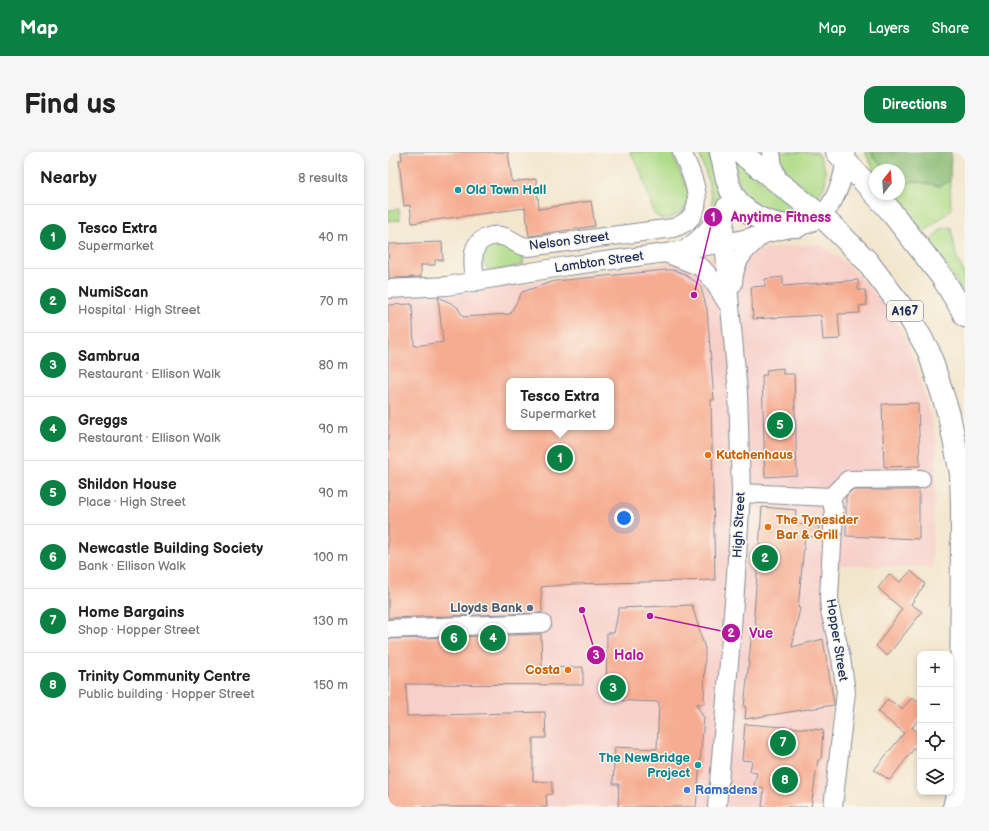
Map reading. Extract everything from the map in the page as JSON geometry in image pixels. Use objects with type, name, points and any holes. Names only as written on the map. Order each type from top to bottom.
[{"type":"highway","points":[[720,152],[727,180],[733,195],[750,212],[769,223],[798,226]]},
{"type":"highway","name":"A167","points":[[741,152],[821,216],[867,261],[910,318],[929,352],[949,415],[961,474],[961,764],[960,782],[954,807]]},
{"type":"highway","points":[[843,156],[889,209],[942,277],[962,308],[965,316]]},
{"type":"highway","points":[[726,207],[727,180]]},
{"type":"street","name":"Nelson Street","points":[[475,282],[473,259],[474,252],[479,242],[490,236],[500,236],[528,247],[673,228],[687,221],[697,205],[697,190],[682,152]]},
{"type":"street","points":[[771,152],[773,167],[779,183]]},
{"type":"street","points":[[821,216],[830,204],[839,187],[843,176],[843,156]]},
{"type":"street","points":[[684,250],[702,236],[726,207]]},
{"type":"street","name":"High Street","points":[[717,807],[735,590],[741,494],[738,392],[724,244],[726,207]]},
{"type":"street","name":"Lambton Street","points":[[475,282],[567,266],[724,244],[798,226],[814,221],[821,216]]},
{"type":"street","points":[[731,308],[733,274],[737,261],[750,245],[764,234]]},
{"type":"street","points":[[666,253],[701,267],[714,282],[731,308]]},
{"type":"street","points":[[388,288],[447,286],[475,282]]},
{"type":"street","points":[[741,494],[831,497],[848,480],[921,479]]},
{"type":"street","name":"Hopper Street","points":[[831,497],[834,512],[829,596],[830,610],[844,672],[846,692],[833,807]]},
{"type":"street","points":[[388,629],[542,623]]},
{"type":"shaded area","points":[[820,244],[849,266],[892,315],[905,338],[916,366],[937,440],[932,568],[840,565],[825,807],[388,807],[388,297],[445,295],[789,246]]},
{"type":"green space","points":[[630,152],[671,152],[689,192],[688,202],[684,210],[667,219],[659,218],[654,214],[642,174]]},
{"type":"green space","points":[[699,152],[708,152],[718,193],[717,204],[705,222],[712,201],[708,180]]},
{"type":"green space","points":[[778,152],[817,152],[823,164],[826,175],[824,186],[817,198],[793,178],[785,167]]},
{"type":"green space","points":[[865,152],[872,152],[873,158],[880,164],[871,164]]},
{"type":"green space","points":[[872,152],[951,152],[950,181],[939,186],[914,181],[905,185],[905,164],[880,164],[873,158]]},
{"type":"green space","points":[[736,160],[798,210],[791,213],[773,212],[763,209],[755,204],[742,189],[738,180]]},
{"type":"green space","points":[[914,181],[939,186],[950,181],[951,210],[924,232],[898,200],[905,200],[905,185]]},
{"type":"green space","points":[[399,209],[400,220],[388,221],[388,210]]},
{"type":"green space","points":[[951,227],[956,256],[965,274],[965,295],[930,241],[941,229]]},
{"type":"green space","points":[[491,244],[502,244],[513,252],[523,255],[523,265],[491,271],[483,264],[481,256],[482,249]]},
{"type":"building","name":"Old Town Hall","points":[[401,152],[508,152],[512,182],[536,179],[539,209],[591,201],[595,226],[529,236],[525,208],[412,223],[410,205],[404,206],[399,160],[402,160]]},
{"type":"building","points":[[442,242],[443,260],[435,260],[435,265],[421,265],[421,277],[389,278],[388,244]]},
{"type":"building","points":[[666,270],[674,270],[682,273],[696,282],[701,288],[707,309],[714,400],[711,400],[715,580],[573,584],[541,587],[542,612],[540,613],[388,618],[388,305],[412,304],[414,346],[443,342],[438,297],[458,308],[463,317],[510,314],[522,292],[555,281]]},
{"type":"building","points":[[783,277],[783,286],[858,280],[858,290],[865,290],[867,305],[859,306],[860,313],[838,314],[840,339],[823,340],[821,315],[753,319],[751,287],[765,286],[765,279]]},
{"type":"building","points":[[783,368],[783,374],[794,374],[797,475],[765,477],[762,375],[767,375],[766,370]]},
{"type":"building","points":[[918,403],[920,466],[884,467],[882,404]]},
{"type":"building","points":[[852,490],[919,490],[919,539],[846,536],[846,496]]},
{"type":"building","points":[[762,507],[796,510],[795,524],[819,526],[818,537],[805,536],[798,608],[800,608],[792,647],[823,639],[834,705],[745,719],[746,707],[744,707],[752,631],[757,631],[754,614]]},
{"type":"building","points":[[911,571],[925,584],[911,604],[922,612],[887,656],[876,646],[902,609],[878,588],[889,574],[900,582]]},
{"type":"building","points":[[692,605],[705,649],[704,704],[696,704],[704,718],[696,807],[618,807],[619,784],[613,784],[615,747],[657,749],[659,702],[606,700],[607,633],[614,633],[619,608]]},
{"type":"building","points":[[541,634],[542,668],[583,667],[583,685],[406,684],[407,716],[545,712],[546,738],[533,738],[533,781],[552,782],[552,794],[546,795],[547,807],[388,807],[388,639]]},
{"type":"building","points":[[912,698],[917,701],[917,721],[912,728],[917,732],[917,745],[890,780],[874,770],[904,733],[878,712],[888,699],[902,709]]},
{"type":"building","points":[[745,724],[823,730],[821,760],[818,760],[811,807],[762,807],[764,789],[754,787],[757,772],[750,771],[752,761],[742,760]]},
{"type":"place","name":"Old Town Hall","points":[[458,190]]},
{"type":"place","name":"Anytime Fitness","points":[[694,295]]},
{"type":"place","name":"Shildon House","points":[[780,425]]},
{"type":"place","name":"Kutchenhaus","points":[[708,455]]},
{"type":"place","name":"Tesco Extra","points":[[560,458]]},
{"type":"place","name":"The Tynesider Bar & Grill","points":[[768,527]]},
{"type":"place","name":"NumiScan","points":[[765,558]]},
{"type":"place","name":"Lloyds Bank","points":[[530,608]]},
{"type":"place","name":"Halo","points":[[582,610]]},
{"type":"place","name":"Vue","points":[[650,616]]},
{"type":"place","name":"Newcastle Building Society","points":[[454,638]]},
{"type":"place","name":"Greggs","points":[[493,638]]},
{"type":"place","name":"Costa","points":[[568,670]]},
{"type":"place","name":"Sambrua","points":[[613,688]]},
{"type":"place","name":"Home Bargains","points":[[783,743]]},
{"type":"place","name":"The NewBridge Project","points":[[698,765]]},
{"type":"place","name":"Trinity Community Centre","points":[[785,780]]},
{"type":"place","name":"Ramsdens","points":[[687,790]]}]
